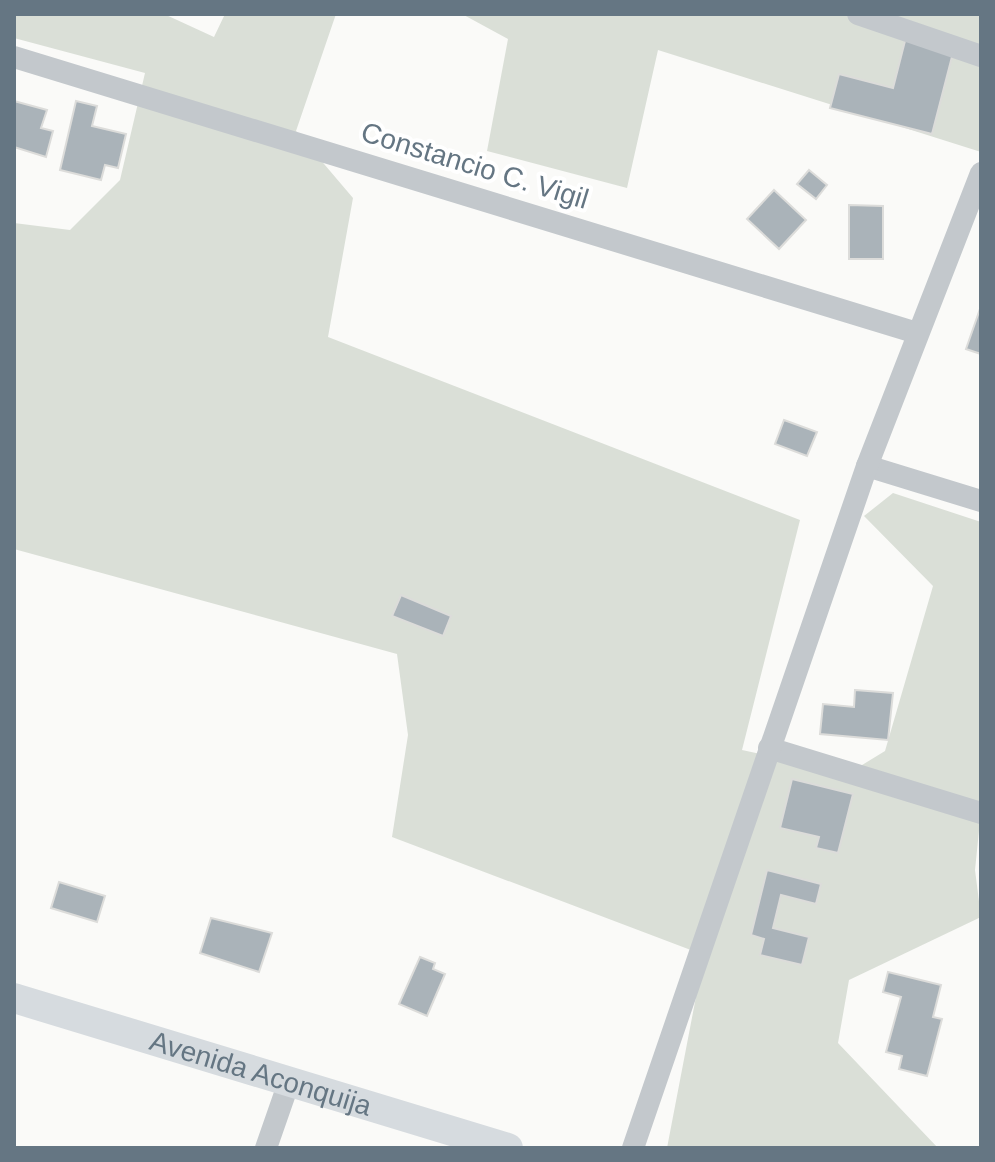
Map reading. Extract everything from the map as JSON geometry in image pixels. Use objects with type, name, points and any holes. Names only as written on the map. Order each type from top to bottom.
[{"type":"main road","name":"Avenida Aconquija","points":[[14,998],[508,1148]]},
{"type":"street","points":[[858,14],[981,56]]},
{"type":"street","name":"Constancio C. Vigil","points":[[14,57],[917,333]]},
{"type":"street","points":[[633,1148],[867,466],[981,173]]},
{"type":"street","points":[[867,466],[981,501]]},
{"type":"street","points":[[769,748],[981,813]]},
{"type":"street","points":[[266,1148],[289,1082]]},
{"type":"shaded area","points":[[14,14],[164,14],[214,37],[225,14],[336,14],[296,131],[353,198],[328,337],[800,520],[742,750],[849,773],[885,751],[933,586],[864,516],[893,493],[981,522],[981,811],[975,870],[981,917],[849,980],[838,1043],[938,1148],[667,1148],[704,955],[392,837],[408,735],[397,654],[14,549],[14,223],[70,230],[120,180],[145,73],[14,38]]},
{"type":"shaded area","points":[[462,14],[981,14],[981,152],[658,50],[627,188],[487,151],[508,39]]},
{"type":"building","points":[[906,37],[954,49],[932,134],[830,108],[839,74],[893,88]]},
{"type":"building","points":[[14,101],[47,110],[41,128],[53,131],[46,157],[14,147]]},
{"type":"building","points":[[76,101],[97,106],[92,126],[126,134],[118,168],[105,165],[101,180],[60,170]]},
{"type":"building","points":[[809,170],[827,185],[816,199],[797,184]]},
{"type":"building","points":[[774,190],[806,220],[779,249],[747,219]]},
{"type":"building","points":[[849,205],[883,206],[883,259],[849,259]]},
{"type":"building","points":[[981,306],[981,354],[966,349]]},
{"type":"building","points":[[784,420],[817,432],[807,456],[775,444]]},
{"type":"building","points":[[401,595],[451,616],[443,636],[392,616]]},
{"type":"building","points":[[855,690],[893,693],[888,740],[820,734],[823,704],[854,707]]},
{"type":"building","points":[[792,779],[853,794],[838,853],[816,848],[819,837],[780,828]]},
{"type":"building","points":[[767,870],[821,884],[816,904],[781,895],[773,928],[809,937],[802,965],[760,955],[764,939],[751,935]]},
{"type":"building","points":[[59,882],[105,896],[97,922],[51,908]]},
{"type":"building","points":[[211,918],[272,933],[259,972],[200,953]]},
{"type":"building","points":[[420,957],[435,963],[433,969],[445,974],[427,1016],[399,1004]]},
{"type":"building","points":[[888,972],[941,985],[933,1017],[942,1019],[927,1076],[899,1069],[902,1056],[886,1052],[901,997],[883,992]]}]
